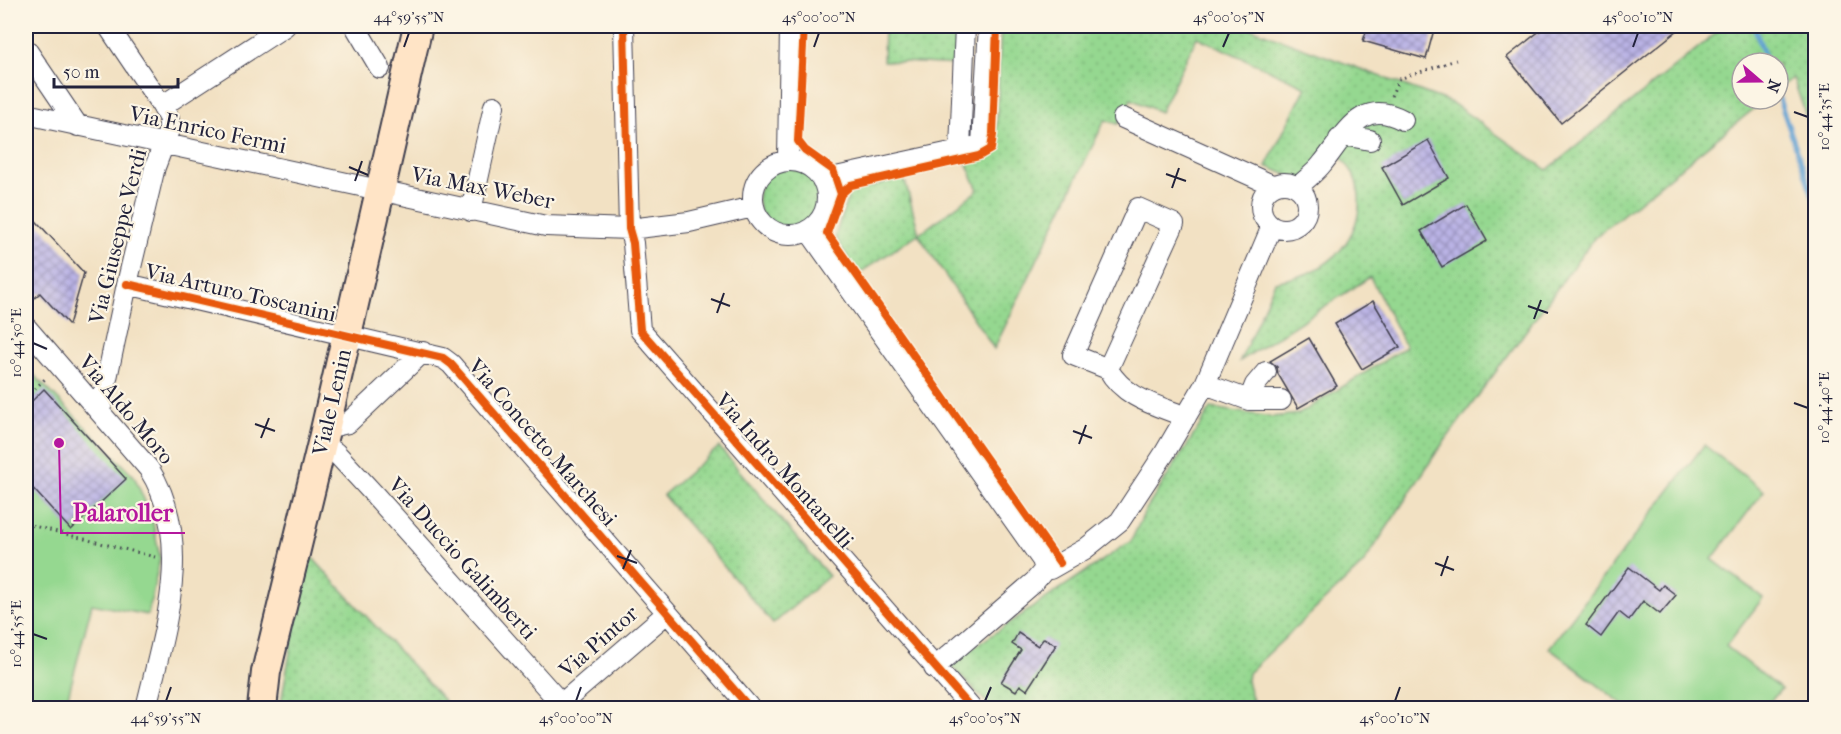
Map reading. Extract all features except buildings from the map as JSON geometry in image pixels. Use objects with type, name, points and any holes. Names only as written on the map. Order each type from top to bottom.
[{"type":"main road","name":"Viale Lenin","points":[[262,708],[266,672],[324,436],[418,26]]},
{"type":"street","points":[[108,26],[169,119],[166,144]]},
{"type":"street","points":[[162,106],[285,26]]},
{"type":"street","points":[[355,26],[380,68]]},
{"type":"street","name":"Via Indro Montanelli","points":[[624,26],[629,229],[633,243],[639,330],[971,708]]},
{"type":"street","points":[[788,160],[790,26]]},
{"type":"street","points":[[960,149],[965,26]]},
{"type":"street","points":[[822,180],[978,146],[984,137],[989,26]]},
{"type":"street","points":[[26,49],[78,126]]},
{"type":"street","points":[[471,211],[494,106]]},
{"type":"street","name":"Via Enrico Fermi","points":[[26,114],[381,191]]},
{"type":"street","points":[[1298,187],[1321,165],[1339,140],[1366,114],[1395,116]]},
{"type":"street","points":[[1123,118],[1272,185]]},
{"type":"street","points":[[1339,140],[1349,136],[1371,140]]},
{"type":"street","name":"Via Giuseppe Verdi","points":[[100,411],[155,167],[166,144]]},
{"type":"street","points":[[788,160],[807,165],[822,180],[826,201],[824,213],[808,230],[797,234],[775,232],[758,217],[753,207],[752,196],[760,175],[777,162],[788,160]]},
{"type":"street","points":[[1285,182],[1298,187],[1303,192],[1308,205],[1304,219],[1299,224],[1285,229],[1272,226],[1266,221],[1261,209],[1263,195],[1272,185],[1285,182]]},
{"type":"street","name":"Via Max Weber","points":[[381,191],[546,226],[629,229],[689,222],[753,207]]},
{"type":"street","points":[[1108,369],[1173,224],[1138,208],[1072,355],[1108,369],[1127,393],[1186,417]]},
{"type":"street","points":[[934,668],[1035,581],[1045,569],[1050,569],[1084,549],[1120,521],[1186,417],[1204,384],[1272,226]]},
{"type":"street","points":[[808,230],[1042,560],[1045,569]]},
{"type":"street","name":"Via Arturo Toscanini","points":[[127,284],[346,336]]},
{"type":"street","name":"Via Aldo Moro","points":[[26,327],[149,469],[162,490],[173,538],[168,614],[146,708]]},
{"type":"street","name":"Via Concetto Marchesi","points":[[346,336],[411,352],[423,352],[443,358],[451,364],[750,708]]},
{"type":"street","points":[[324,436],[348,423],[423,352]]},
{"type":"street","points":[[1249,400],[1255,385],[1266,372]]},
{"type":"street","points":[[1204,384],[1249,400],[1281,400]]},
{"type":"street","name":"Via Duccio Galimberti","points":[[324,436],[336,453],[563,706]]},
{"type":"street","name":"Via Pintor","points":[[563,706],[667,613]]},
{"type":"path","points":[[1395,116],[1387,106],[1399,79],[1456,60]]},
{"type":"path","points":[[26,397],[60,366]]},
{"type":"path","points":[[26,524],[160,558]]},
{"type":"green space","points":[[884,26],[960,26],[958,65],[883,61]]},
{"type":"green space","points":[[1001,26],[1245,26],[1452,103],[1547,170],[1725,26],[1815,26],[1815,142],[1793,78],[1790,80],[1790,51],[1730,51],[1730,111],[1751,111],[1595,237],[1436,453],[1363,564],[1248,673],[1247,681],[1255,708],[992,708],[949,664],[1131,541],[1145,511],[1211,408],[1272,417],[1299,414],[1406,347],[1370,277],[1240,361],[1275,282],[1298,277],[1324,265],[1345,244],[1357,219],[1359,205],[1353,173],[1338,153],[1311,185],[1266,166],[1306,87],[1197,37],[1160,112],[1131,99],[1118,124],[1105,120],[994,349],[918,234],[858,274],[835,237],[849,193],[904,177],[919,234],[978,190],[965,160],[989,149],[996,136]]},
{"type":"green space","points":[[783,168],[795,168],[811,177],[818,187],[820,199],[818,211],[811,221],[795,230],[783,230],[772,225],[763,216],[758,205],[758,193],[763,182],[772,173]]},
{"type":"green space","points":[[26,367],[134,476],[152,518],[160,558],[148,615],[92,604],[65,708],[26,708]]},
{"type":"green space","points":[[1704,445],[1764,491],[1712,559],[1763,598],[1726,646],[1781,689],[1765,708],[1628,708],[1549,648]]},
{"type":"green space","points":[[719,447],[829,576],[773,624],[663,495]]},
{"type":"green space","points":[[308,553],[451,708],[280,708]]},
{"type":"waterway","points":[[1754,26],[1763,51]]},
{"type":"waterway","points":[[1783,111],[1816,205]]},
{"type":"cycle path","points":[[624,26],[629,229],[633,243],[640,330],[971,708]]},
{"type":"cycle path","points":[[804,26],[798,141],[805,150],[833,170],[841,194]]},
{"type":"cycle path","points":[[997,26],[991,149],[979,156],[851,185],[841,194],[827,233],[1060,563]]},
{"type":"cycle path","points":[[127,284],[443,358],[451,364],[750,708]]},
{"type":"place","name":"Palaroller","points":[[59,443]]}]
